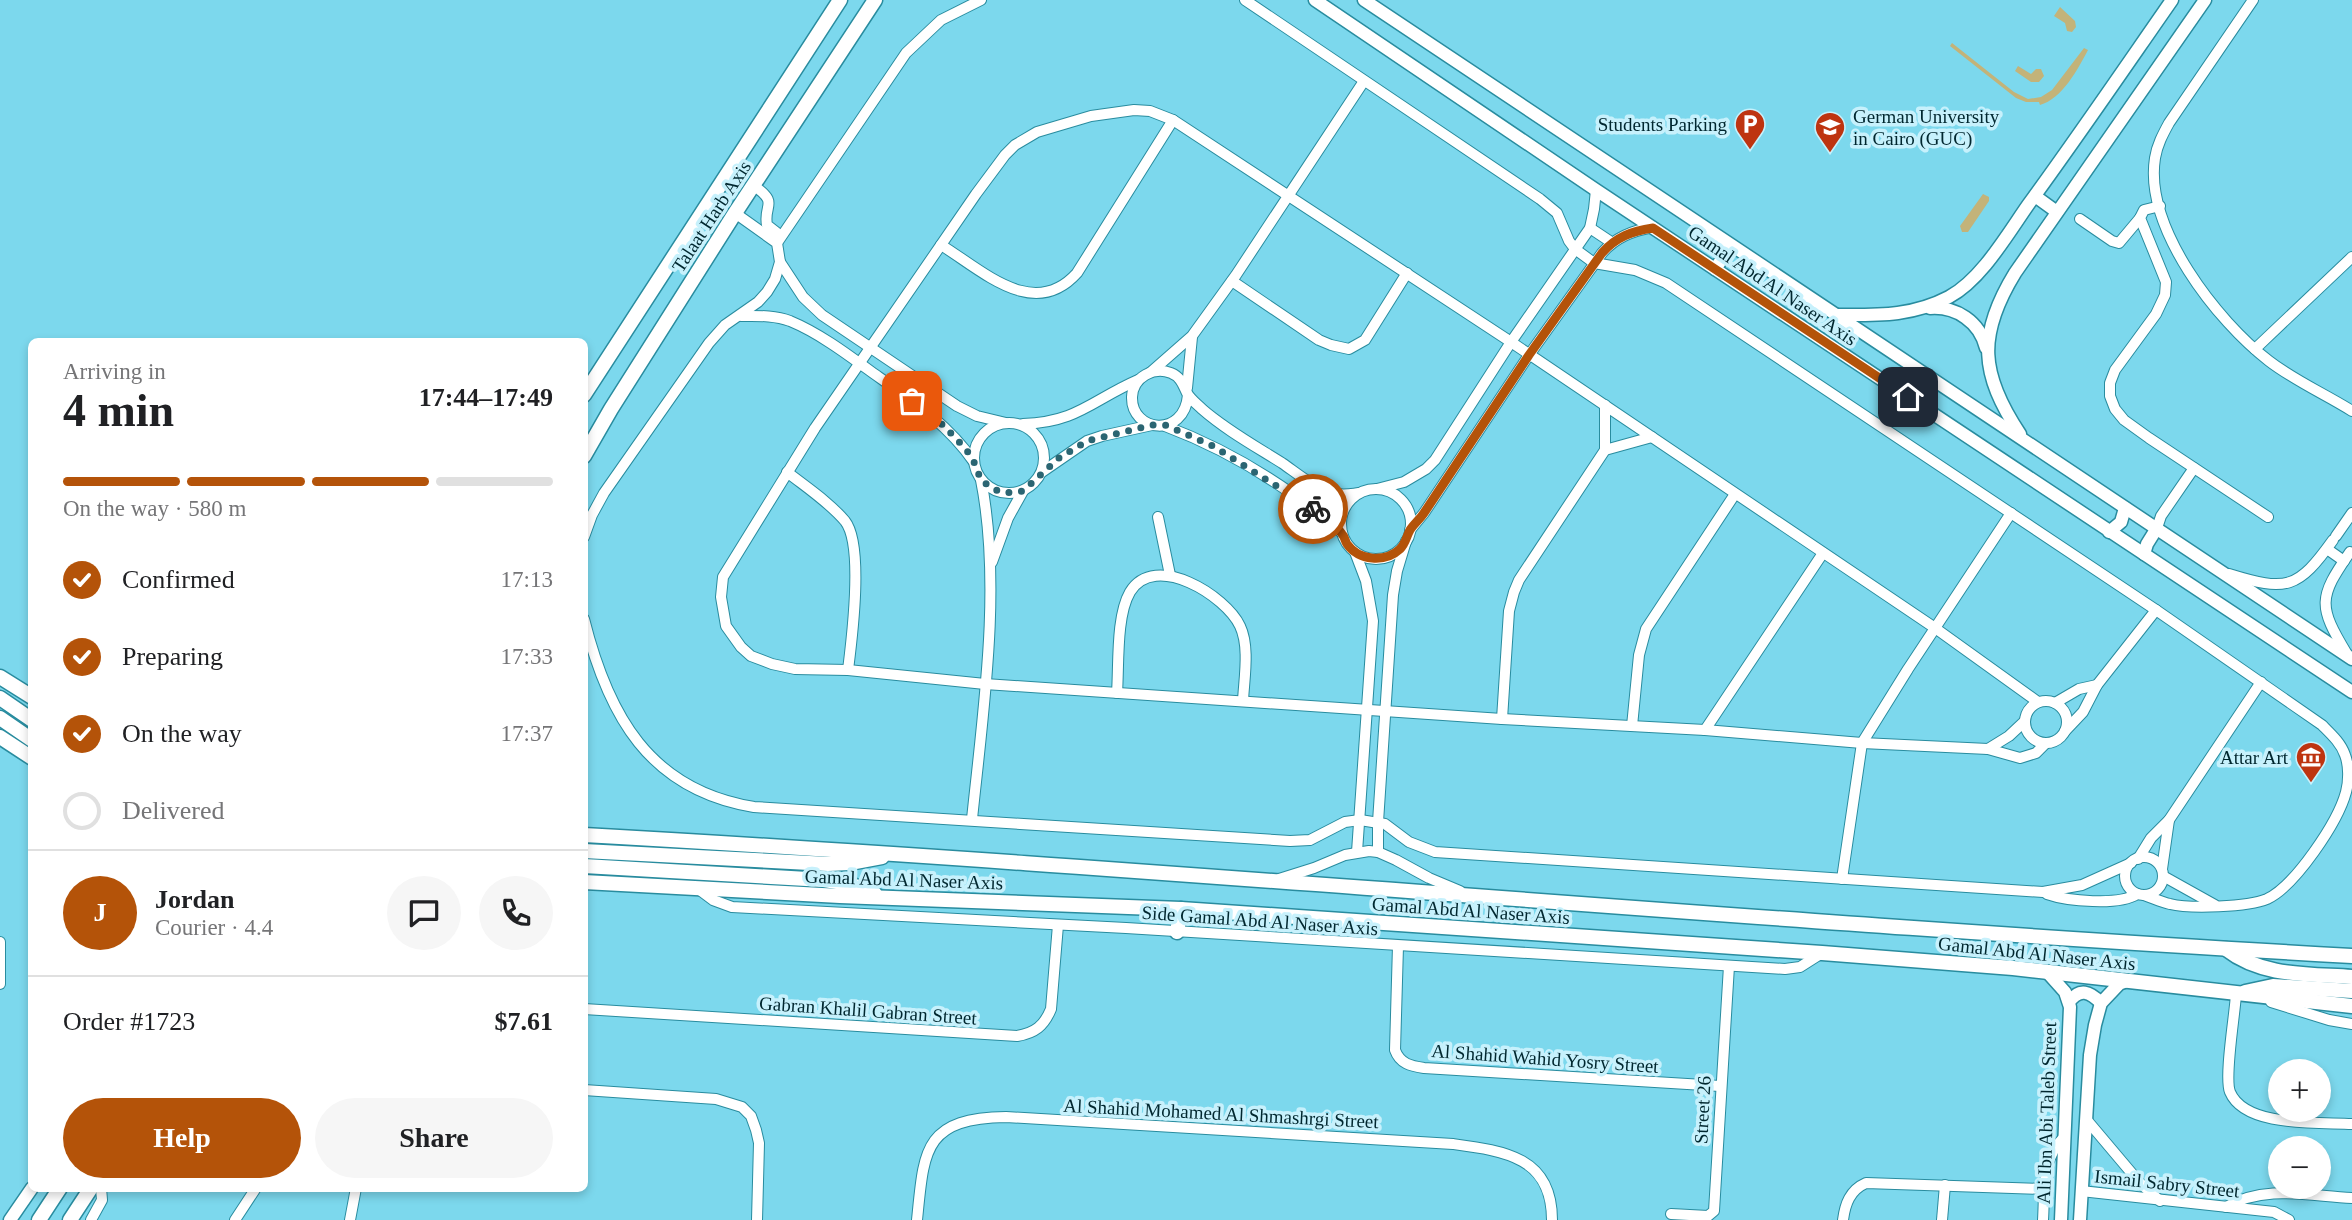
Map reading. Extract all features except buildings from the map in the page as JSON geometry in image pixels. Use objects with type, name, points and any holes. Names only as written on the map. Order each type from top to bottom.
[{"type":"main road","name":"Talaat Harb Axis","points":[[588,389],[840,0]]},
{"type":"main road","name":"Talaat Harb Axis","points":[[588,449],[735,213],[875,0]]},
{"type":"main road","name":"Gamal Abd Al Naser Axis","points":[[1315,0],[2352,692]]},
{"type":"main road","name":"Gamal Abd Al Naser Axis","points":[[1364,0],[2350,658]]},
{"type":"main road","points":[[1924,309],[1952,295],[1971,280],[1992,255],[2172,0]]},
{"type":"main road","points":[[1987,355],[1990,328],[1998,303],[2015,273],[2205,0]]},
{"type":"main road","points":[[2035,196],[2057,212]]},
{"type":"main road","points":[[1715,269],[1731,246]]},
{"type":"main road","points":[[1835,315],[1887,314],[1939,307],[1954,310],[1967,317],[1984,341],[1992,383],[2024,440]]},
{"type":"main road","points":[[2109,532],[2121,522],[2125,508]]},
{"type":"main road","points":[[2144,554],[2157,528]]},
{"type":"main road","points":[[0,677],[28,694]]},
{"type":"main road","points":[[0,698],[28,717]]},
{"type":"main road","points":[[0,718],[28,737]]},
{"type":"main road","points":[[0,737],[28,755]]},
{"type":"main road","name":"Gamal Abd Al Naser Axis","points":[[588,835],[893,853],[2352,956]]},
{"type":"main road","points":[[588,851],[839,864],[872,860],[893,853]]},
{"type":"main road","points":[[588,866],[824,880],[850,884],[881,897]]},
{"type":"main road","name":"Gamal Abd Al Naser Axis","points":[[588,882],[1181,909],[1822,953],[2048,973],[2352,1006]]},
{"type":"main road","points":[[1177,932],[1181,909]]},
{"type":"main road","points":[[2225,949],[2239,959],[2273,971],[2352,977]]},
{"type":"main road","name":"Ali Ibn Abi Taleb Street","points":[[2048,973],[2069,1002],[2061,1220]]},
{"type":"main road","points":[[2069,1002],[2073,996],[2085,992],[2092,994],[2101,1003],[2119,984],[2127,981]]},
{"type":"main road","points":[[2243,995],[2273,986],[2352,991]]},
{"type":"main road","name":"Ali Ibn Abi Taleb Street","points":[[2080,1220],[2090,1055],[2101,1003]]},
{"type":"main road","points":[[10,1220],[29,1192]]},
{"type":"main road","points":[[39,1220],[57,1192]]},
{"type":"main road","points":[[70,1220],[89,1192]]},
{"type":"street","points":[[588,526],[610,483],[698,357],[725,326],[741,316],[767,292],[775,279],[780,262],[779,239],[906,53],[941,20],[981,0]]},
{"type":"street","points":[[1245,0],[1546,203],[1557,214],[1569,242],[1594,263],[1634,270],[1666,283],[2156,610],[2261,682],[2322,725],[2336,739],[2345,755],[2348,774],[2346,793],[2317,847],[2284,888],[2265,900],[2247,904],[2215,905],[2170,904],[2131,890],[2125,877],[2134,861],[2169,820],[2261,682]]},
{"type":"street","points":[[2253,0],[2160,140],[2155,158],[2160,206],[2182,261],[2222,317],[2255,349],[2292,376],[2352,411]]},
{"type":"street","points":[[780,262],[795,287],[812,306],[957,406],[977,416],[1006,423],[1044,423],[1075,415],[1151,372],[1192,336],[1232,281],[1364,81]]},
{"type":"street","points":[[2038,702],[1935,628],[1511,342],[1173,120],[1150,111],[1123,111],[1064,123],[1025,138],[1015,145],[990,174],[786,472],[723,577],[721,597],[726,626],[741,648],[751,656],[795,669],[848,670],[985,684],[1367,710],[1987,749],[2020,758],[2036,753],[2046,743]]},
{"type":"street","points":[[942,245],[1016,290],[1037,295],[1058,290],[1068,284],[1077,273],[1173,120]]},
{"type":"street","points":[[753,185],[763,192],[768,200],[767,225],[779,239]]},
{"type":"street","points":[[1151,372],[1168,372],[1182,382],[1187,392],[1221,424],[1317,486],[1339,495],[1404,482],[1426,469],[1434,460],[1590,228],[1596,190]]},
{"type":"street","points":[[2080,219],[2119,243],[2144,211],[2160,206]]},
{"type":"street","points":[[735,213],[779,239]]},
{"type":"street","points":[[2140,218],[2166,282],[2165,295],[2156,314],[2115,370],[2110,383],[2110,396],[2115,409],[2124,420],[2268,517]]},
{"type":"street","points":[[1590,228],[1611,242]]},
{"type":"street","points":[[1378,852],[1395,581],[1410,530],[1594,263],[1611,242],[1629,233],[1653,228]]},
{"type":"street","points":[[2255,349],[2352,257]]},
{"type":"street","points":[[1232,281],[1319,340],[1349,349],[1365,340],[1407,273]]},
{"type":"street","points":[[741,316],[775,317],[813,332],[929,413],[954,437],[974,462],[981,480],[990,566],[985,684],[972,819]]},
{"type":"street","points":[[1041,472],[1087,441],[1175,422],[1187,405],[1192,336]]},
{"type":"street","points":[[1138,380],[1132,397],[1133,406],[1143,421],[1152,425]]},
{"type":"street","points":[[1502,719],[1509,611],[1514,592],[1519,580],[1605,450],[1605,405]]},
{"type":"street","points":[[974,462],[979,440],[985,432],[1006,423]]},
{"type":"street","points":[[990,566],[1008,518],[1023,491],[1036,481],[1041,472],[1044,453],[1041,444],[1029,429],[1020,424]]},
{"type":"street","points":[[1165,425],[1232,456],[1304,502],[1342,533]]},
{"type":"street","points":[[1605,450],[1652,437]]},
{"type":"street","points":[[2157,528],[2160,519],[2194,468]]},
{"type":"street","points":[[786,472],[831,506],[851,533],[856,560],[848,670]]},
{"type":"street","points":[[981,480],[993,489],[1005,493],[1023,491]]},
{"type":"street","points":[[1377,489],[1399,498],[1410,518],[1410,530]]},
{"type":"street","points":[[1359,493],[1350,500],[1341,522],[1347,544],[1355,552],[1378,559],[1399,550],[1406,541]]},
{"type":"street","points":[[1632,726],[1639,655],[1646,629],[1735,494]]},
{"type":"street","points":[[1842,879],[1862,743],[2011,513]]},
{"type":"street","points":[[2222,572],[2267,584],[2290,583],[2309,572],[2352,513]]},
{"type":"street","points":[[1158,517],[1170,575]]},
{"type":"street","points":[[2332,542],[2347,556],[2327,591],[2324,606],[2328,621],[2350,658]]},
{"type":"street","points":[[1355,552],[1366,581],[1372,608],[1357,852]]},
{"type":"street","points":[[1705,730],[1823,553]]},
{"type":"street","points":[[1117,693],[1121,626],[1127,598],[1131,590],[1147,577],[1159,574],[1170,575],[1197,587],[1226,608],[1240,625],[1244,647],[1243,701]]},
{"type":"street","points":[[2065,731],[2066,715],[2055,703],[2047,700],[2038,702],[2026,713],[2026,729],[2031,736],[2046,743],[2054,741],[2065,731],[2083,712],[2097,685],[2156,610]]},
{"type":"street","points":[[588,633],[613,705],[651,756],[671,775],[690,787],[721,800],[754,807],[1290,841],[1310,840],[1345,822],[1360,820],[1378,822],[1392,828],[1409,842],[1436,852],[2043,892],[2082,885],[2134,861],[2152,859],[2162,873],[2215,905]]},
{"type":"street","points":[[2055,703],[2079,689],[2097,685]]},
{"type":"street","points":[[1987,749],[2010,736],[2025,720]]},
{"type":"street","points":[[2043,892],[2064,899],[2113,901],[2158,890],[2169,820]]},
{"type":"street","points":[[1274,881],[1357,852],[1378,852],[1470,895]]},
{"type":"street","name":"Side Gamal Abd Al Naser Axis","points":[[697,888],[713,900],[732,907],[1728,966],[1793,969],[1822,953]]},
{"type":"street","name":"Gabran Khalil Gabran Street","points":[[588,1009],[1017,1037],[1039,1029],[1047,1020],[1051,1009],[1058,925]]},
{"type":"street","points":[[0,942],[0,984]]},
{"type":"street","name":"Al Shahid Wahid Yosry Street","points":[[1398,946],[1395,1051],[1408,1065],[1720,1086]]},
{"type":"street","name":"Street 26","points":[[1671,1213],[1703,1216],[1714,1211],[1728,966]]},
{"type":"street","points":[[2352,1024],[2243,995],[2228,1077],[2230,1092],[2250,1113],[2285,1121],[2352,1124]]},
{"type":"street","points":[[588,1090],[716,1099],[742,1107],[751,1116],[759,1143],[757,1220]]},
{"type":"street","name":"Al Shahid Mohamed Al Shmashrgi Street","points":[[917,1220],[922,1166],[933,1140],[953,1126],[966,1121],[1006,1117],[1441,1144],[1504,1152],[1540,1175],[1548,1192],[1552,1220]]},
{"type":"street","points":[[2086,1119],[2140,1184],[2161,1201]]},
{"type":"street","points":[[2043,1220],[2049,1156],[2065,1136]]},
{"type":"street","points":[[1843,1220],[1850,1196],[1866,1183],[2045,1189]]},
{"type":"street","points":[[1942,1220],[1945,1185]]},
{"type":"street","name":"Ismail Sabry Street","points":[[2081,1191],[2274,1212],[2289,1220]]},
{"type":"street","points":[[91,1220],[102,1200],[101,1192]]},
{"type":"street","points":[[235,1220],[253,1192]]},
{"type":"street","points":[[350,1220],[355,1192]]},
{"type":"street","points":[[2226,1208],[2241,1198],[2266,1193],[2352,1198]]},
{"type":"street","points":[[2213,1207],[2213,1220]]},
{"type":"shaded area","points":[[2060,7],[2075,21],[2076,27],[2072,32],[2067,31],[2065,23],[2054,16]]},
{"type":"shaded area","points":[[1952,43],[2014,92],[2028,99],[2041,97],[2052,90],[2084,48],[2088,50],[2062,90],[2040,105],[2039,102],[2026,102],[2016,98],[1950,46]]},
{"type":"shaded area","points":[[2018,66],[2031,74],[2036,69],[2041,69],[2044,76],[2039,82],[2031,82],[2015,71]]},
{"type":"shaded area","points":[[1983,194],[1989,197],[1989,201],[1968,232],[1962,232],[1960,226]]},
{"type":"way so far","points":[[912,401],[943,425],[966,449],[981,480],[993,489],[1005,493],[1023,491],[1036,481],[1041,472],[1087,441],[1152,425],[1165,425],[1232,456],[1313,509]]},
{"type":"place","name":"Students Parking","points":[[1750,151]]},
{"type":"place","name":"German University in Cairo (GUC)","points":[[1830,154]]},
{"type":"place","name":"Attar Art","points":[[2311,784]]},
{"type":"route","points":[[1313,509],[1342,533],[1355,552],[1378,559],[1399,550],[1529,355],[1602,253],[1611,242],[1644,229],[1653,228],[1908,397]]}]
